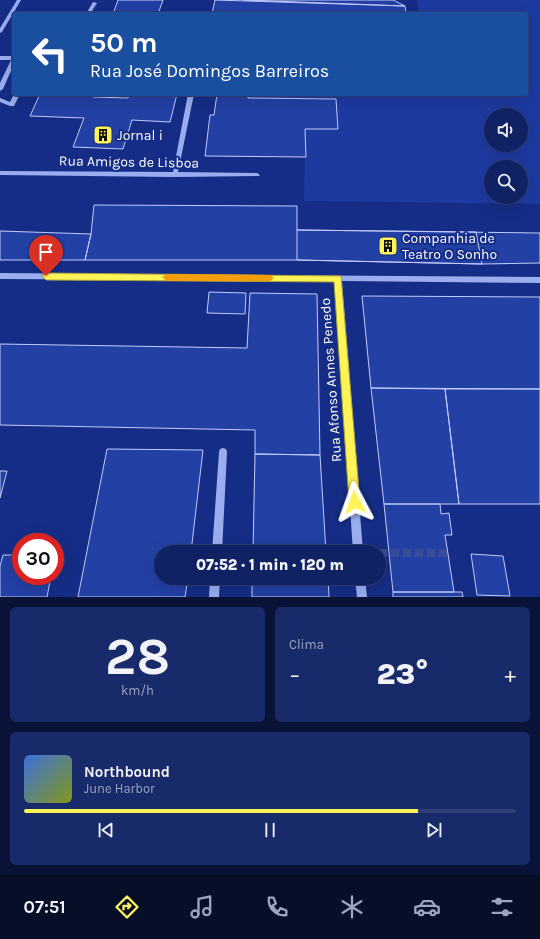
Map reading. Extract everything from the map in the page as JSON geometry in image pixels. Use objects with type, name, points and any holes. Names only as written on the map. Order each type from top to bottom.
[{"type":"street","points":[[0,32],[19,0]]},
{"type":"street","points":[[89,12],[95,3]]},
{"type":"street","points":[[0,58],[12,58]]},
{"type":"street","points":[[0,88],[12,62]]},
{"type":"street","points":[[0,100],[12,105],[16,96]]},
{"type":"street","points":[[175,175],[191,96]]},
{"type":"street","name":"Rua Amigos de Lisboa","points":[[0,173],[257,175]]},
{"type":"street","points":[[0,276],[540,280]]},
{"type":"street","name":"Rua Afonso Annes Penedo","points":[[338,279],[357,545]]},
{"type":"street","points":[[217,545],[223,452]]},
{"type":"street","points":[[214,597],[215,585]]},
{"type":"street","points":[[361,585],[362,597]]},
{"type":"shaded area","points":[[417,0],[540,0],[540,204],[528,204],[528,160],[484,160],[484,203],[304,201],[305,129],[338,129],[336,99],[248,98],[248,96],[528,96],[528,12],[419,12]]},
{"type":"building","points":[[118,0],[163,0],[159,12],[114,12]]},
{"type":"building","points":[[215,0],[405,6],[406,12],[212,12]]},
{"type":"building","points":[[243,0],[393,0],[405,6]]},
{"type":"building","name":"Jornal i","points":[[39,96],[94,96],[93,97],[128,98],[129,96],[176,96],[170,122],[132,120],[123,149],[73,147],[84,118],[30,116]]},
{"type":"building","points":[[217,96],[248,96],[248,98],[336,99],[338,129],[305,129],[306,157],[205,156],[210,115],[214,115]]},
{"type":"building","points":[[94,205],[297,206],[297,230],[540,233],[540,263],[482,264],[297,260],[85,260],[91,234]]},
{"type":"building","name":"Companhia de Teatro O Sonho","points":[[297,230],[476,232],[482,264],[297,260]]},
{"type":"building","points":[[0,231],[91,234],[85,260],[0,260]]},
{"type":"building","points":[[209,292],[246,293],[245,314],[207,313]]},
{"type":"building","points":[[250,293],[317,294],[320,455],[255,454],[255,430],[0,425],[0,344],[247,348]]},
{"type":"building","points":[[362,296],[540,297],[540,389],[371,388]]},
{"type":"building","points":[[371,388],[445,389],[459,504],[384,504]]},
{"type":"building","points":[[445,389],[540,389],[540,504],[459,504]]},
{"type":"building","points":[[107,449],[203,450],[192,545],[154,545],[154,585],[187,585],[185,597],[78,597]]},
{"type":"building","points":[[255,454],[320,455],[326,545],[253,545]]},
{"type":"building","points":[[0,471],[7,471],[0,498]]},
{"type":"building","points":[[384,504],[440,504],[441,514],[449,513],[452,535],[445,535],[454,592],[393,592]]},
{"type":"building","points":[[471,554],[503,556],[510,596],[477,595]]},
{"type":"building","points":[[3,555],[12,555],[12,585],[49,585],[47,597],[0,597],[0,566]]},
{"type":"building","points":[[252,585],[328,585],[329,597],[252,597]]},
{"type":"building","points":[[393,592],[462,592],[463,597],[393,597]]},
{"type":"tunnel","points":[[386,553],[448,553]]},
{"type":"slow traffic","points":[[167,277],[270,278]]},
{"type":"place","name":"Jornal i","points":[[103,135]]},
{"type":"place","name":"Companhia de Teatro O Sonho","points":[[388,246]]},
{"type":"route","points":[[46,276],[338,279],[355,502]]}]
